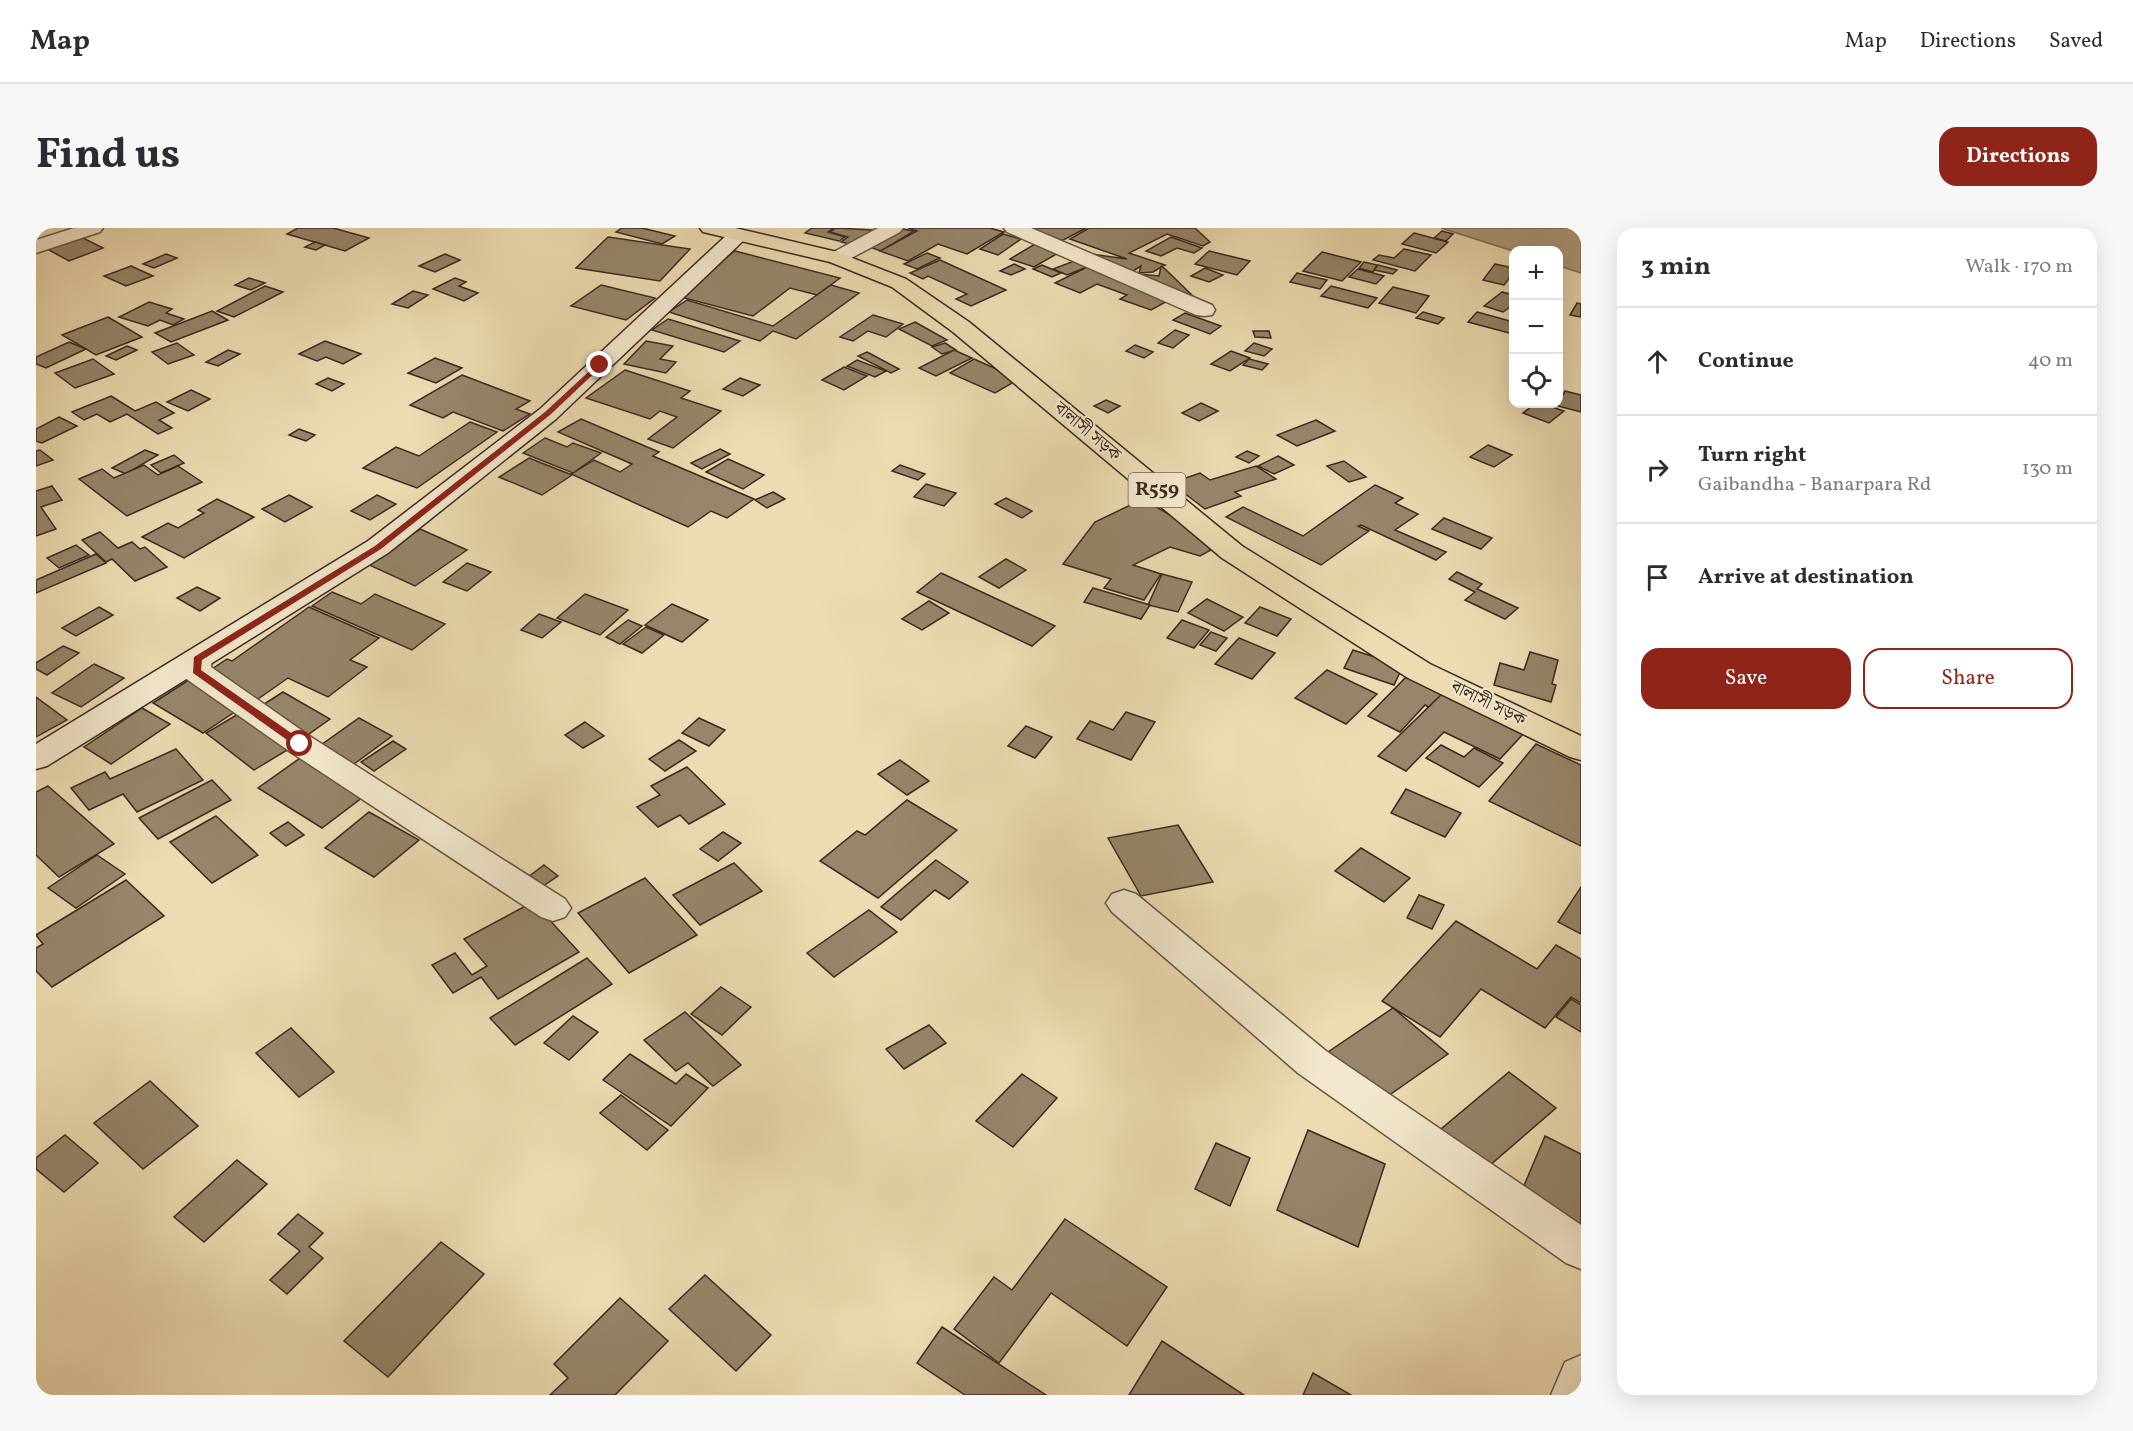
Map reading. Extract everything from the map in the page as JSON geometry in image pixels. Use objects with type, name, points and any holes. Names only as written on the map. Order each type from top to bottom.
[{"type":"main road","name":"R559","points":[[710,228],[737,236]]},
{"type":"main road","name":"বালাসী সড়ক","points":[[737,236],[837,258],[899,283],[961,327],[1232,552],[1419,671],[1581,749]]},
{"type":"street","points":[[36,247],[93,228]]},
{"type":"street","points":[[837,258],[893,228]]},
{"type":"street","points":[[1014,228],[1204,310]]},
{"type":"street","points":[[36,758],[378,547],[548,414],[737,236]]},
{"type":"street","points":[[197,658],[196,671],[300,744],[553,908]]},
{"type":"street","points":[[1124,903],[1312,1062],[1581,1249]]},
{"type":"street","points":[[1574,1395],[1581,1377]]},
{"type":"shaded area","points":[[1441,228],[1581,228],[1581,273],[1563,267],[1563,246],[1509,246],[1509,250]]},
{"type":"building","points":[[298,228],[333,228],[369,238],[345,251],[287,234]]},
{"type":"building","points":[[622,228],[642,228],[675,236],[662,244],[616,232]]},
{"type":"building","points":[[812,228],[834,228],[828,232],[845,237],[839,241],[805,233]]},
{"type":"building","points":[[836,228],[873,230],[883,228],[858,246],[841,242],[848,237],[830,232]]},
{"type":"building","points":[[896,228],[914,231],[881,251],[866,246]]},
{"type":"building","points":[[908,228],[990,228],[1004,232],[967,254],[938,244],[908,261],[880,251],[917,231]]},
{"type":"building","points":[[1003,228],[1086,228],[1052,246]]},
{"type":"building","points":[[1089,228],[1195,228],[1210,242],[1203,246],[1167,234],[1129,253],[1165,265],[1162,266],[1195,298],[1137,280],[1139,274],[1159,276],[1161,267],[1153,272],[1139,273],[1141,266],[1125,276],[1091,254],[1127,259],[1070,239]]},
{"type":"building","points":[[1442,231],[1453,234],[1446,241],[1434,238]]},
{"type":"building","points":[[1414,233],[1448,242],[1436,253],[1402,244]]},
{"type":"building","points":[[1003,234],[1021,239],[998,255],[980,249]]},
{"type":"building","points":[[81,237],[103,248],[69,261],[47,249]]},
{"type":"building","points":[[608,237],[690,249],[660,281],[576,268]]},
{"type":"building","points":[[1171,237],[1202,248],[1194,253],[1177,248],[1161,256],[1146,251]]},
{"type":"building","points":[[315,242],[325,245],[316,250],[305,247]]},
{"type":"building","points":[[1035,244],[1060,252],[1034,267],[1010,259]]},
{"type":"building","points":[[1404,249],[1431,255],[1415,271],[1373,260],[1379,255],[1394,258]]},
{"type":"building","points":[[735,251],[840,278],[817,295],[790,288],[753,316],[673,295]]},
{"type":"building","points":[[1209,251],[1250,261],[1237,275],[1195,264]]},
{"type":"building","points":[[1322,252],[1361,262],[1342,281],[1303,271]]},
{"type":"building","points":[[927,253],[940,258],[917,269],[904,264]]},
{"type":"building","points":[[166,254],[177,258],[154,268],[143,264]]},
{"type":"building","points":[[445,254],[460,260],[435,272],[419,266]]},
{"type":"building","points":[[940,260],[1006,290],[971,306],[956,299],[967,294],[928,276],[923,279],[910,273]]},
{"type":"building","points":[[1074,261],[1087,267],[1067,275],[1053,269]]},
{"type":"building","points":[[1364,262],[1377,265],[1373,272],[1359,268]]},
{"type":"building","points":[[1014,264],[1025,269],[1011,275],[1000,271]]},
{"type":"building","points":[[1495,264],[1509,267],[1509,278],[1504,285],[1483,280]]},
{"type":"building","points":[[1042,265],[1061,273],[1052,277],[1033,269]]},
{"type":"building","points":[[1378,265],[1397,270],[1393,274],[1374,270]]},
{"type":"building","points":[[131,266],[153,276],[126,286],[104,276]]},
{"type":"building","points":[[1087,267],[1171,299],[1151,310],[1120,299],[1127,295],[1097,284],[1080,293],[1055,283]]},
{"type":"building","points":[[1205,268],[1223,275],[1209,282],[1191,276]]},
{"type":"building","points":[[1358,269],[1384,276],[1376,284],[1349,277]]},
{"type":"building","points":[[1297,273],[1327,280],[1320,289],[1290,282]]},
{"type":"building","points":[[249,278],[265,283],[251,290],[235,285]]},
{"type":"building","points":[[455,278],[466,282],[459,286],[478,293],[464,301],[433,289]]},
{"type":"building","points":[[601,285],[655,298],[626,320],[571,306]]},
{"type":"building","points":[[831,285],[859,293],[796,339],[773,331],[760,341],[669,312],[687,300],[773,326]]},
{"type":"building","points":[[265,286],[283,292],[234,317],[217,311]]},
{"type":"building","points":[[1331,286],[1377,298],[1368,308],[1321,296]]},
{"type":"building","points":[[1393,287],[1429,296],[1416,313],[1379,303]]},
{"type":"building","points":[[413,291],[428,295],[408,308],[392,304]]},
{"type":"building","points":[[1502,292],[1509,294],[1509,308],[1503,312],[1484,306]]},
{"type":"building","points":[[149,302],[172,309],[166,313],[184,319],[173,325],[160,320],[148,326],[119,317]]},
{"type":"building","points":[[1577,303],[1581,304],[1581,317],[1570,315]]},
{"type":"building","points":[[212,311],[228,320],[171,342],[155,333]]},
{"type":"building","points":[[1423,312],[1444,318],[1438,324],[1416,318]]},
{"type":"building","points":[[1477,312],[1509,321],[1509,333],[1468,322]]},
{"type":"building","points":[[1185,313],[1221,326],[1210,334],[1173,320]]},
{"type":"building","points":[[873,315],[903,324],[886,337],[868,331],[853,341],[840,337]]},
{"type":"building","points":[[108,317],[142,337],[96,355],[62,335]]},
{"type":"building","points":[[668,319],[740,341],[724,352],[652,330]]},
{"type":"building","points":[[915,322],[947,340],[932,346],[899,329]]},
{"type":"building","points":[[1175,330],[1189,335],[1173,348],[1158,343]]},
{"type":"building","points":[[1253,331],[1269,331],[1271,338],[1255,337]]},
{"type":"building","points":[[325,341],[361,354],[343,364],[326,357],[317,361],[299,354]]},
{"type":"building","points":[[646,341],[673,346],[660,359],[676,362],[666,373],[624,364]]},
{"type":"building","points":[[69,342],[86,349],[46,368],[36,364],[36,357]]},
{"type":"building","points":[[177,343],[194,355],[168,364],[152,352]]},
{"type":"building","points":[[945,343],[956,350],[942,354],[932,347]]},
{"type":"building","points":[[1254,343],[1272,349],[1264,356],[1245,351]]},
{"type":"building","points":[[1135,345],[1153,352],[1144,358],[1126,351]]},
{"type":"building","points":[[127,346],[137,350],[116,360],[106,356]]},
{"type":"building","points":[[228,350],[240,354],[218,366],[206,362]]},
{"type":"building","points":[[954,350],[972,358],[936,376],[919,368]]},
{"type":"building","points":[[1231,351],[1250,358],[1230,371],[1211,364]]},
{"type":"building","points":[[867,352],[899,369],[891,373],[858,356]]},
{"type":"building","points":[[435,358],[462,368],[436,383],[408,373]]},
{"type":"building","points":[[93,359],[114,374],[75,388],[55,373]]},
{"type":"building","points":[[974,359],[1019,379],[995,393],[950,373]]},
{"type":"building","points":[[1249,359],[1268,364],[1262,370],[1243,365]]},
{"type":"building","points":[[857,360],[886,371],[875,377],[847,366]]},
{"type":"building","points":[[844,367],[867,376],[844,390],[822,380]]},
{"type":"building","points":[[625,370],[690,391],[681,398],[721,411],[673,448],[648,439],[677,417],[660,411],[650,419],[586,398]]},
{"type":"building","points":[[462,375],[530,401],[516,409],[530,414],[503,431],[453,412],[443,418],[410,405]]},
{"type":"building","points":[[328,378],[344,384],[332,391],[316,384]]},
{"type":"building","points":[[740,378],[760,385],[743,396],[723,389]]},
{"type":"building","points":[[191,390],[210,399],[188,411],[167,402]]},
{"type":"building","points":[[1565,391],[1581,395],[1581,412],[1563,407]]},
{"type":"building","points":[[111,396],[135,411],[156,402],[174,413],[159,420],[172,428],[158,434],[127,414],[110,422],[97,414],[84,420],[72,412]]},
{"type":"building","points":[[1106,400],[1120,406],[1108,413],[1094,406]]},
{"type":"building","points":[[1201,403],[1218,411],[1199,421],[1182,413]]},
{"type":"building","points":[[1530,408],[1555,408],[1564,411],[1549,423],[1523,413]]},
{"type":"building","points":[[59,417],[77,426],[42,443],[36,441],[36,429]]},
{"type":"building","points":[[581,419],[659,452],[653,456],[754,499],[727,518],[711,511],[688,527],[571,474],[594,460],[620,472],[632,464],[558,432]]},
{"type":"building","points":[[1316,420],[1335,431],[1297,446],[1277,435]]},
{"type":"building","points":[[470,422],[497,432],[417,488],[363,468],[396,447],[419,456]]},
{"type":"building","points":[[299,429],[315,435],[306,441],[289,435]]},
{"type":"building","points":[[545,438],[567,447],[573,443],[601,453],[573,473],[523,453]]},
{"type":"building","points":[[1488,445],[1512,455],[1494,467],[1470,457]]},
{"type":"building","points":[[720,449],[730,454],[702,469],[691,463]]},
{"type":"building","points":[[40,450],[53,460],[36,466],[36,451]]},
{"type":"building","points":[[145,450],[158,455],[126,474],[112,468]]},
{"type":"building","points":[[1247,451],[1259,456],[1249,463],[1236,457]]},
{"type":"building","points":[[174,455],[184,463],[161,473],[151,465]]},
{"type":"building","points":[[1278,456],[1294,465],[1274,474],[1258,466]]},
{"type":"building","points":[[529,458],[572,475],[542,495],[499,477]]},
{"type":"building","points":[[728,459],[764,475],[743,489],[706,472]]},
{"type":"building","points":[[1344,461],[1366,477],[1349,482],[1327,466]]},
{"type":"building","points":[[144,465],[158,475],[178,466],[202,482],[127,516],[79,479],[102,469],[114,478]]},
{"type":"building","points":[[900,465],[925,474],[918,480],[892,471]]},
{"type":"building","points":[[1256,466],[1276,479],[1235,492],[1241,496],[1205,509],[1171,483],[1200,473],[1210,480]]},
{"type":"building","points":[[926,484],[956,493],[944,506],[914,497]]},
{"type":"building","points":[[1375,485],[1403,498],[1395,503],[1418,514],[1395,530],[1446,552],[1436,560],[1361,525],[1358,526],[1369,531],[1321,565],[1226,517],[1243,507],[1303,536]]},
{"type":"building","points":[[52,486],[62,500],[41,507],[56,529],[36,536],[36,491]]},
{"type":"building","points":[[773,492],[785,499],[767,508],[755,500]]},
{"type":"building","points":[[289,495],[312,507],[285,522],[262,509]]},
{"type":"building","points":[[377,495],[396,504],[370,520],[351,511]]},
{"type":"building","points":[[1006,498],[1032,511],[1022,518],[995,504]]},
{"type":"building","points":[[217,499],[254,517],[184,558],[142,537],[168,523],[178,528],[204,513],[198,510]]},
{"type":"building","points":[[1143,499],[1220,545],[1200,556],[1170,547],[1133,565],[1161,574],[1144,600],[1104,588],[1111,579],[1063,564],[1095,522]]},
{"type":"building","points":[[1444,518],[1492,538],[1481,549],[1432,529]]},
{"type":"building","points":[[420,529],[467,550],[415,586],[367,564]]},
{"type":"building","points":[[100,532],[118,548],[132,542],[140,549],[145,547],[167,567],[135,581],[112,559],[106,562],[82,540]]},
{"type":"building","points":[[76,545],[89,555],[59,568],[47,558]]},
{"type":"building","points":[[96,554],[106,563],[36,593],[36,580]]},
{"type":"building","points":[[1006,559],[1026,570],[999,588],[979,577]]},
{"type":"building","points":[[467,563],[491,572],[467,591],[443,582]]},
{"type":"building","points":[[1457,572],[1482,584],[1477,589],[1518,608],[1505,619],[1465,600],[1475,592],[1449,579]]},
{"type":"building","points":[[941,573],[1055,626],[1032,646],[917,592]]},
{"type":"building","points":[[1162,574],[1192,582],[1178,612],[1148,605]]},
{"type":"building","points":[[197,587],[220,598],[200,611],[177,598]]},
{"type":"building","points":[[1093,588],[1150,605],[1141,619],[1084,602]]},
{"type":"building","points":[[332,592],[361,604],[375,594],[445,624],[412,650],[312,606]]},
{"type":"building","points":[[585,594],[628,610],[600,635],[557,618]]},
{"type":"building","points":[[1207,599],[1243,617],[1224,631],[1188,613]]},
{"type":"building","points":[[929,601],[949,613],[922,630],[902,619]]},
{"type":"building","points":[[672,604],[708,620],[682,642],[645,625]]},
{"type":"building","points":[[99,607],[113,615],[76,636],[62,628]]},
{"type":"building","points":[[309,607],[379,638],[350,660],[367,667],[328,697],[288,678],[258,699],[206,673],[227,659],[232,661]]},
{"type":"building","points":[[1260,607],[1291,619],[1277,636],[1245,623]]},
{"type":"building","points":[[539,614],[561,622],[542,638],[521,630]]},
{"type":"building","points":[[628,620],[642,626],[620,644],[606,637]]},
{"type":"building","points":[[1182,620],[1209,630],[1194,648],[1167,638]]},
{"type":"building","points":[[646,627],[664,635],[642,653],[623,644]]},
{"type":"building","points":[[1211,632],[1227,638],[1216,651],[1200,645]]},
{"type":"building","points":[[1239,638],[1275,653],[1252,679],[1215,664]]},
{"type":"building","points":[[63,646],[79,653],[47,675],[36,669],[36,663]]},
{"type":"building","points":[[1353,650],[1403,666],[1394,685],[1344,668]]},
{"type":"building","points":[[1530,652],[1558,660],[1552,684],[1556,685],[1551,702],[1494,685],[1500,663],[1524,670]]},
{"type":"building","points":[[94,664],[124,678],[81,707],[52,693]]},
{"type":"building","points":[[1327,670],[1377,694],[1346,724],[1295,698]]},
{"type":"building","points":[[1409,674],[1447,691],[1430,708],[1425,705],[1400,732],[1368,716]]},
{"type":"building","points":[[195,676],[245,705],[203,733],[153,703]]},
{"type":"building","points":[[283,692],[330,719],[306,736],[258,708]]},
{"type":"building","points":[[1442,694],[1525,732],[1500,759],[1444,732],[1406,771],[1378,756]]},
{"type":"building","points":[[36,697],[67,720],[36,737]]},
{"type":"building","points":[[142,708],[170,724],[111,764],[84,747]]},
{"type":"building","points":[[1126,712],[1155,722],[1131,760],[1077,739],[1090,721],[1113,730]]},
{"type":"building","points":[[240,713],[289,749],[254,770],[206,733]]},
{"type":"building","points":[[359,718],[392,736],[354,764],[321,745]]},
{"type":"building","points":[[699,718],[725,730],[709,746],[682,733]]},
{"type":"building","points":[[585,722],[604,736],[583,748],[565,735]]},
{"type":"building","points":[[1026,726],[1052,737],[1035,758],[1008,746]]},
{"type":"building","points":[[679,740],[696,751],[665,771],[649,759]]},
{"type":"building","points":[[393,741],[406,749],[374,771],[361,762]]},
{"type":"building","points":[[1536,744],[1581,765],[1581,846],[1489,801]]},
{"type":"building","points":[[1441,745],[1464,757],[1474,748],[1503,763],[1479,787],[1426,758]]},
{"type":"building","points":[[176,749],[203,780],[137,812],[123,794],[89,810],[71,788],[105,772],[110,779]]},
{"type":"building","points":[[303,756],[367,794],[322,828],[258,788]]},
{"type":"building","points":[[900,760],[929,781],[907,795],[878,774]]},
{"type":"building","points":[[687,767],[725,804],[689,824],[680,815],[658,827],[637,807],[660,795],[651,786]]},
{"type":"building","points":[[212,780],[231,800],[158,839],[139,818]]},
{"type":"building","points":[[48,786],[114,844],[59,877],[36,855],[36,792]]},
{"type":"building","points":[[1406,789],[1461,813],[1445,837],[1391,813]]},
{"type":"building","points":[[907,800],[957,830],[878,898],[820,861],[857,831],[865,835]]},
{"type":"building","points":[[369,812],[419,840],[374,877],[325,848]]},
{"type":"building","points":[[216,816],[258,855],[212,883],[170,842]]},
{"type":"building","points":[[288,822],[304,835],[286,846],[270,833]]},
{"type":"building","points":[[1178,825],[1213,882],[1141,896],[1108,838]]},
{"type":"building","points":[[723,832],[741,843],[718,861],[700,849]]},
{"type":"building","points":[[1361,848],[1410,878],[1384,902],[1335,871]]},
{"type":"building","points":[[97,855],[125,874],[76,908],[48,888]]},
{"type":"building","points":[[936,860],[968,882],[949,899],[935,890],[901,920],[881,907]]},
{"type":"building","points":[[734,863],[762,891],[700,925],[673,895]]},
{"type":"building","points":[[544,865],[558,876],[537,890],[524,880]]},
{"type":"building","points":[[645,878],[697,935],[629,973],[578,913]]},
{"type":"building","points":[[126,880],[164,916],[52,987],[36,971],[36,948],[43,944],[36,935]]},
{"type":"building","points":[[1581,887],[1581,934],[1558,922]]},
{"type":"building","points":[[1419,895],[1444,905],[1432,929],[1407,918]]},
{"type":"building","points":[[533,902],[579,952],[498,999],[481,977],[453,993],[432,965],[455,953],[472,975],[487,966],[464,939]]},
{"type":"building","points":[[869,910],[897,932],[834,977],[807,953]]},
{"type":"building","points":[[1456,921],[1537,969],[1556,945],[1581,959],[1581,1003],[1571,997],[1545,1028],[1481,989],[1440,1037],[1382,1001]]},
{"type":"building","points":[[587,958],[612,984],[515,1045],[490,1018]]},
{"type":"building","points":[[721,987],[751,1007],[722,1035],[691,1014]]},
{"type":"building","points":[[1571,999],[1581,1005],[1581,1032],[1556,1017]]},
{"type":"building","points":[[1393,1008],[1448,1054],[1378,1103],[1358,1078],[1328,1052]]},
{"type":"building","points":[[685,1012],[741,1065],[713,1086],[688,1063],[676,1071],[644,1040]]},
{"type":"building","points":[[573,1016],[598,1032],[569,1060],[544,1043]]},
{"type":"building","points":[[929,1025],[946,1043],[904,1069],[886,1049]]},
{"type":"building","points":[[291,1028],[334,1072],[299,1097],[256,1053]]},
{"type":"building","points":[[630,1054],[676,1084],[686,1074],[708,1088],[671,1126],[603,1080]]},
{"type":"building","points":[[1509,1072],[1556,1108],[1481,1173],[1435,1134]]},
{"type":"building","points":[[1022,1074],[1057,1098],[1013,1147],[976,1121]]},
{"type":"building","points":[[150,1081],[198,1126],[143,1169],[94,1123]]},
{"type":"building","points":[[621,1095],[668,1130],[647,1150],[600,1113]]},
{"type":"building","points":[[1308,1130],[1385,1164],[1358,1247],[1277,1210]]},
{"type":"building","points":[[65,1135],[98,1163],[64,1192],[36,1169],[36,1158]]},
{"type":"building","points":[[1545,1136],[1581,1154],[1581,1227],[1520,1195]]},
{"type":"building","points":[[1216,1143],[1250,1158],[1230,1206],[1195,1189]]},
{"type":"building","points":[[237,1160],[267,1184],[204,1242],[174,1217]]},
{"type":"building","points":[[298,1214],[323,1233],[309,1247],[323,1258],[287,1294],[270,1280],[300,1251],[278,1234]]},
{"type":"building","points":[[1065,1219],[1167,1287],[1127,1346],[1051,1293],[999,1363],[954,1329],[994,1277],[1012,1290]]},
{"type":"building","points":[[441,1242],[484,1274],[388,1377],[344,1341]]},
{"type":"building","points":[[705,1275],[771,1335],[736,1371],[669,1309]]},
{"type":"building","points":[[620,1298],[668,1341],[615,1395],[550,1395],[568,1378],[554,1364]]},
{"type":"building","points":[[942,1327],[1046,1395],[965,1395],[917,1363]]},
{"type":"building","points":[[1162,1341],[1244,1395],[1129,1395]]},
{"type":"building","points":[[1313,1373],[1351,1395],[1303,1395]]},
{"type":"route","points":[[300,744],[196,671],[197,658],[378,547],[548,414],[600,365]]}]
